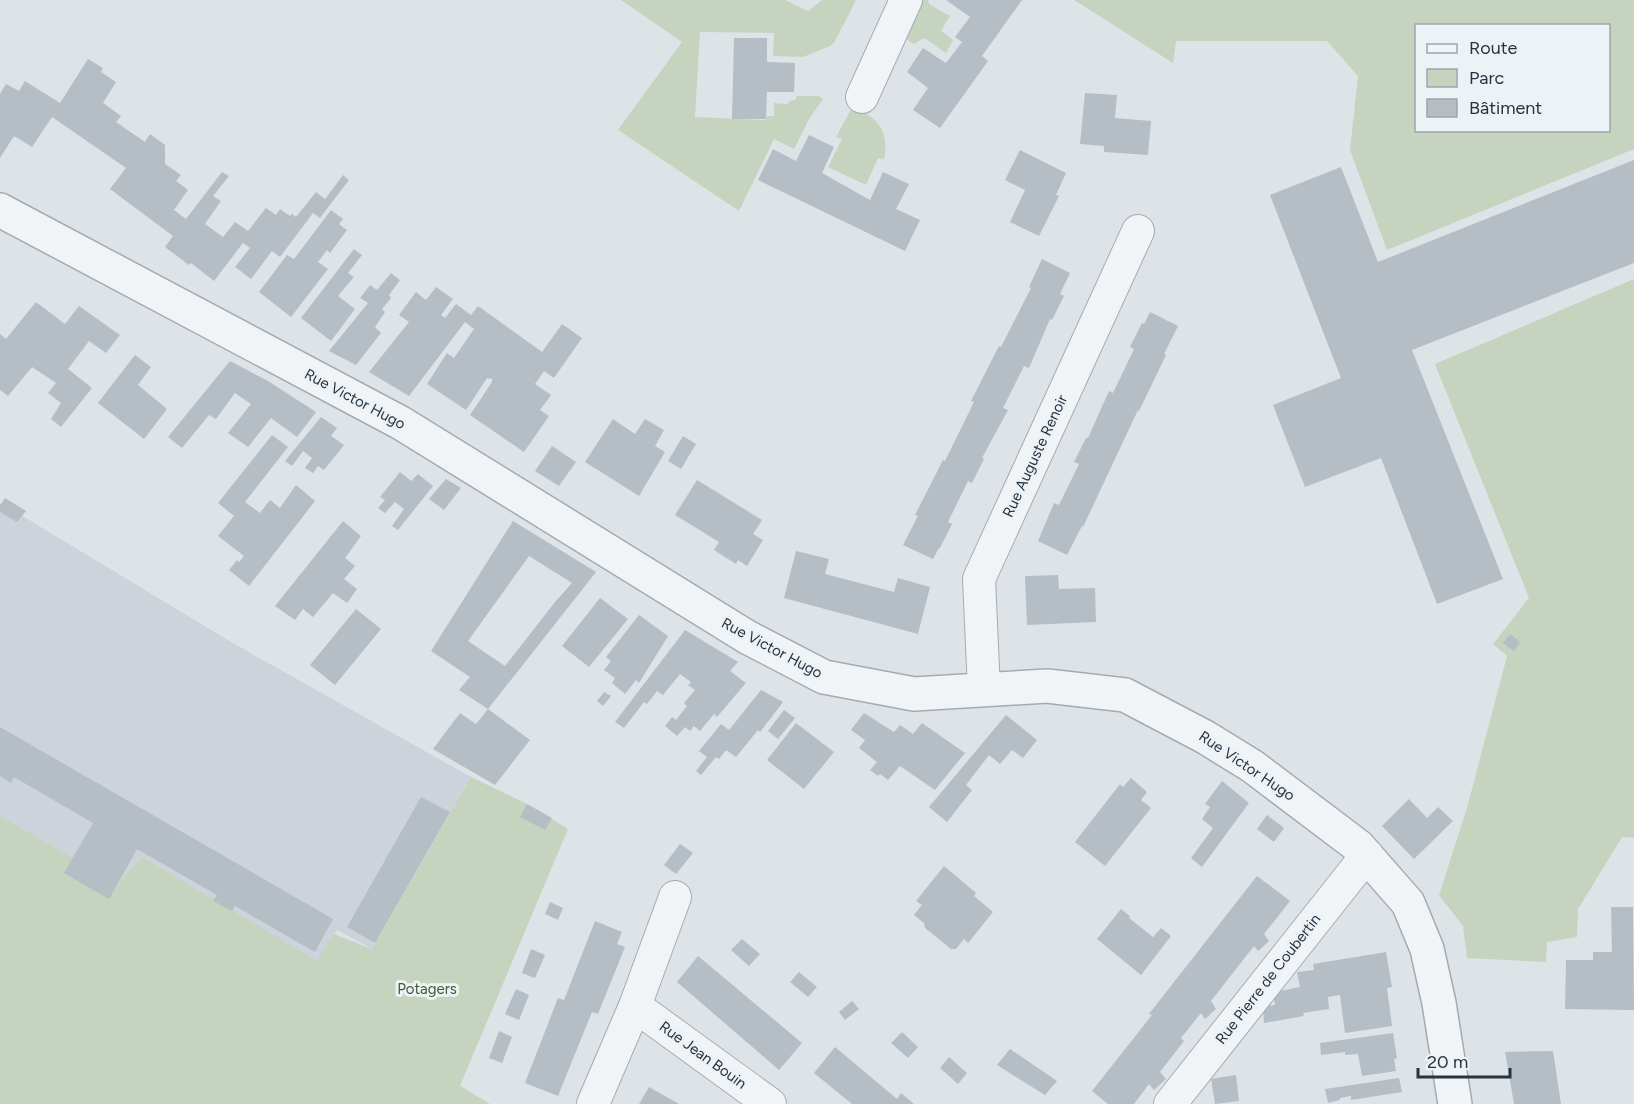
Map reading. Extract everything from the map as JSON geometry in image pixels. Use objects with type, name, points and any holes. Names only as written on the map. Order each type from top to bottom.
[{"type":"street","points":[[862,97],[906,0]]},
{"type":"street","name":"Rue Victor Hugo","points":[[0,210],[401,423],[747,637],[824,677],[914,694],[1047,686],[1125,695],[1205,737],[1252,766],[1358,846],[1408,903],[1427,950],[1439,1003],[1455,1104]]},
{"type":"street","name":"Rue Auguste Renoir","points":[[984,690],[979,579],[1138,231]]},
{"type":"street","name":"Rue Pierre de Coubertin","points":[[1170,1104],[1367,855]]},
{"type":"street","points":[[593,1104],[635,1006],[675,897]]},
{"type":"street","name":"Rue Jean Bouin","points":[[635,1006],[770,1104]]},
{"type":"shaded area","points":[[6,506],[231,642],[471,777],[372,949],[337,930],[317,962],[142,857],[116,886],[76,859],[0,816],[0,514]]},
{"type":"green space","points":[[621,0],[785,0],[808,11],[822,0],[856,0],[834,43],[803,57],[773,56],[774,33],[700,32],[695,117],[766,120],[767,116],[774,116],[774,103],[787,104],[795,100],[797,96],[819,96],[823,99],[809,119],[794,149],[774,139],[739,211],[618,130],[682,42]]},
{"type":"green space","points":[[923,0],[928,0],[929,4],[950,16],[941,31],[953,40],[946,53],[924,38],[914,44],[906,39]]},
{"type":"green space","points":[[1074,0],[1634,0],[1634,149],[1387,250],[1350,150],[1358,76],[1327,41],[1176,41],[1173,63]]},
{"type":"green space","points":[[853,106],[875,120],[885,140],[884,159],[878,158],[866,185],[828,167],[842,139],[836,137]]},
{"type":"green space","points":[[1634,279],[1634,838],[1622,837],[1578,909],[1577,937],[1547,942],[1546,962],[1467,958],[1463,926],[1439,895],[1467,808],[1507,656],[1493,644],[1529,598],[1435,364]]},
{"type":"green space","name":"Potagers","points":[[471,777],[527,804],[568,829],[460,1086],[490,1104],[0,1104],[0,816],[76,859],[116,886],[142,857],[317,961],[334,934],[372,949]]},
{"type":"building","points":[[946,0],[1022,0],[982,56],[988,61],[940,128],[913,110],[928,88],[907,72],[923,48],[946,63],[962,42],[955,37],[970,17]]},
{"type":"building","points":[[734,38],[767,38],[767,62],[795,63],[794,92],[767,92],[766,119],[732,119]]},
{"type":"building","points":[[88,59],[103,68],[101,72],[116,82],[103,103],[121,116],[116,122],[145,142],[150,134],[165,145],[165,164],[181,175],[176,181],[188,190],[174,210],[186,219],[222,172],[229,176],[213,196],[221,201],[205,224],[223,237],[235,222],[248,231],[266,208],[276,215],[280,209],[296,217],[316,192],[325,199],[343,175],[349,180],[320,218],[313,213],[280,257],[272,251],[251,279],[235,267],[250,248],[243,243],[214,281],[165,247],[173,236],[110,189],[126,168],[52,117],[32,147],[14,136],[0,158],[0,94],[6,84],[19,91],[25,81],[60,103]]},
{"type":"building","points":[[1085,93],[1117,95],[1115,118],[1151,121],[1148,155],[1104,152],[1104,146],[1080,144]]},
{"type":"building","points":[[809,135],[834,147],[822,173],[870,200],[883,172],[909,184],[896,209],[920,220],[905,251],[758,180],[773,149],[796,161]]},
{"type":"building","points":[[1020,150],[1066,173],[1056,195],[1059,196],[1039,236],[1010,222],[1025,190],[1005,180]]},
{"type":"building","points":[[1634,160],[1634,263],[1412,350],[1503,579],[1437,604],[1381,458],[1305,487],[1273,405],[1341,378],[1270,195],[1341,167],[1378,262]]},
{"type":"building","points":[[331,210],[343,219],[339,224],[347,230],[330,253],[327,250],[318,262],[328,269],[291,317],[259,292],[287,255],[294,259]]},
{"type":"building","points":[[354,249],[362,255],[348,273],[354,277],[338,296],[355,309],[331,341],[301,318]]},
{"type":"building","points":[[1042,259],[1070,273],[1060,294],[1064,296],[1052,320],[1050,319],[1029,368],[1024,366],[1003,408],[1008,410],[982,458],[984,459],[972,483],[968,481],[948,522],[952,524],[933,559],[903,545],[918,516],[915,515],[974,402],[971,401],[1031,288],[1029,287]]},
{"type":"building","points":[[391,273],[400,280],[389,295],[391,298],[382,309],[385,312],[375,327],[381,333],[356,365],[329,351],[368,303],[360,298],[370,285],[377,290]]},
{"type":"building","points":[[436,287],[453,299],[441,315],[445,318],[456,304],[471,315],[478,306],[542,352],[562,324],[582,338],[554,378],[544,371],[535,384],[551,395],[540,410],[549,416],[524,452],[470,415],[492,382],[492,378],[487,378],[466,410],[427,384],[447,353],[454,358],[474,329],[465,322],[409,396],[369,372],[409,322],[399,315],[416,292],[426,300]]},
{"type":"building","points":[[36,302],[65,324],[79,306],[120,335],[106,353],[89,341],[68,369],[92,388],[61,427],[51,419],[61,403],[48,393],[56,383],[32,367],[8,396],[0,390],[0,334],[6,339]]},
{"type":"building","points":[[1150,312],[1178,326],[1083,527],[1067,555],[1038,541],[1054,503],[1059,505],[1079,464],[1074,462],[1088,438],[1109,391],[1113,393],[1134,349],[1130,347]]},
{"type":"building","points":[[135,355],[151,367],[138,385],[167,409],[144,439],[98,403]]},
{"type":"building","points":[[230,361],[268,381],[316,412],[297,437],[271,418],[248,447],[228,433],[251,404],[235,393],[216,419],[209,415],[182,448],[168,437]]},
{"type":"building","points":[[321,417],[337,428],[331,436],[344,445],[324,470],[318,466],[313,473],[305,468],[312,458],[303,451],[292,466],[285,461]]},
{"type":"building","points":[[613,419],[635,434],[645,419],[664,430],[655,446],[665,452],[639,496],[585,462]]},
{"type":"building","points":[[272,435],[288,447],[245,502],[260,513],[270,500],[280,508],[296,485],[315,501],[249,586],[229,570],[237,560],[239,562],[244,556],[218,536],[234,516],[218,503]]},
{"type":"building","points":[[683,436],[696,444],[681,469],[668,461]]},
{"type":"building","points":[[552,446],[576,462],[559,486],[535,471]]},
{"type":"building","points":[[400,472],[411,481],[418,474],[433,486],[398,530],[392,526],[404,509],[395,502],[385,513],[378,508],[385,500],[380,497]]},
{"type":"building","points":[[446,479],[461,488],[444,510],[429,499]]},
{"type":"building","points":[[697,480],[762,520],[753,534],[763,540],[747,566],[738,560],[736,564],[714,550],[719,542],[675,515]]},
{"type":"building","points":[[5,498],[26,511],[17,522],[0,512],[0,505]]},
{"type":"building","points":[[343,521],[361,536],[345,558],[355,566],[344,579],[357,589],[347,603],[333,593],[313,617],[303,609],[295,620],[275,606]]},
{"type":"building","points":[[513,521],[596,572],[488,709],[459,690],[470,677],[431,651]],"holes":[[[529,556],[572,583],[505,666],[468,641]]]},
{"type":"building","points":[[796,551],[829,559],[825,574],[894,592],[898,578],[930,587],[918,634],[784,598]]},
{"type":"building","points":[[1058,575],[1059,589],[1095,588],[1096,622],[1027,625],[1025,576]]},
{"type":"building","points":[[600,598],[628,619],[589,667],[562,646]]},
{"type":"building","points":[[356,609],[381,629],[335,685],[310,665]]},
{"type":"building","points":[[639,615],[668,636],[639,683],[636,680],[625,694],[612,683],[615,678],[604,670],[611,661],[606,657]]},
{"type":"building","points":[[685,630],[738,662],[730,671],[746,683],[717,717],[714,714],[700,731],[694,726],[690,731],[685,727],[677,736],[665,726],[672,717],[676,720],[687,706],[684,703],[695,690],[688,685],[691,682],[680,674],[663,695],[657,691],[647,704],[644,702],[624,728],[615,722]]},
{"type":"building","points":[[1510,634],[1520,642],[1514,651],[1503,643]]},
{"type":"building","points":[[761,690],[783,702],[760,732],[758,730],[736,757],[726,750],[719,759],[716,757],[701,775],[696,771],[707,757],[699,751],[721,724],[729,730]]},
{"type":"building","points":[[604,692],[611,696],[603,706],[597,701]]},
{"type":"building","points":[[488,709],[530,740],[495,785],[433,749],[460,713],[476,724]]},
{"type":"building","points":[[784,710],[795,718],[778,739],[768,731]]},
{"type":"building","points":[[864,713],[894,732],[900,725],[913,734],[922,723],[965,753],[935,790],[900,766],[888,780],[870,770],[877,762],[859,748],[865,740],[851,730]]},
{"type":"building","points":[[1006,715],[1037,740],[1023,758],[1012,750],[1000,764],[989,755],[966,785],[972,790],[947,822],[929,807]]},
{"type":"building","points":[[796,723],[834,752],[804,789],[767,760]]},
{"type":"building","points":[[0,727],[333,919],[315,952],[235,906],[232,911],[213,901],[217,895],[137,849],[109,899],[64,873],[93,823],[14,777],[11,783],[0,776]]},
{"type":"building","points":[[1131,778],[1147,792],[1141,800],[1151,808],[1105,866],[1075,842],[1120,784],[1123,787]]},
{"type":"building","points":[[1222,781],[1249,803],[1202,867],[1191,858],[1213,828],[1202,819],[1210,807],[1205,804]]},
{"type":"building","points":[[421,797],[450,812],[375,943],[347,927]]},
{"type":"building","points":[[1409,799],[1427,818],[1438,807],[1453,821],[1414,859],[1382,826]]},
{"type":"building","points":[[527,804],[552,818],[545,830],[520,817]]},
{"type":"building","points":[[1267,815],[1284,828],[1274,842],[1257,829]]},
{"type":"building","points":[[680,844],[693,853],[676,874],[664,865]]},
{"type":"building","points":[[944,866],[976,893],[974,896],[993,912],[968,943],[964,939],[956,949],[951,949],[925,928],[924,923],[914,915],[922,905],[916,901]]},
{"type":"building","points":[[1257,876],[1290,901],[1264,934],[1269,941],[1258,951],[1254,946],[1211,1001],[1216,1009],[1205,1019],[1201,1013],[1181,1038],[1184,1041],[1160,1072],[1166,1079],[1154,1090],[1149,1084],[1134,1104],[1108,1104],[1092,1091]]},
{"type":"building","points":[[550,902],[563,908],[558,920],[545,914]]},
{"type":"building","points":[[1611,907],[1633,907],[1634,1010],[1565,1009],[1566,960],[1593,960],[1593,952],[1612,952]]},
{"type":"building","points":[[1121,909],[1153,937],[1161,928],[1171,936],[1141,975],[1097,939]]},
{"type":"building","points":[[595,921],[622,932],[617,944],[625,947],[598,1014],[592,1012],[558,1096],[525,1083],[558,998],[564,1000]]},
{"type":"building","points":[[742,939],[760,954],[749,966],[731,950]]},
{"type":"building","points":[[531,949],[545,955],[535,978],[522,973]]},
{"type":"building","points":[[1386,952],[1392,987],[1387,988],[1392,1026],[1345,1033],[1340,995],[1328,997],[1329,1009],[1264,1023],[1263,1007],[1275,1005],[1273,994],[1275,992],[1300,987],[1297,972],[1314,970],[1313,964]]},
{"type":"building","points":[[698,956],[802,1043],[779,1070],[677,982]]},
{"type":"building","points":[[799,972],[817,987],[808,997],[790,982]]},
{"type":"building","points":[[516,989],[529,995],[519,1020],[505,1014]]},
{"type":"building","points":[[852,1001],[859,1009],[845,1020],[839,1012]]},
{"type":"building","points":[[499,1031],[512,1037],[502,1063],[489,1058]]},
{"type":"building","points":[[902,1032],[918,1047],[908,1058],[891,1043]]},
{"type":"building","points":[[1393,1033],[1397,1058],[1394,1059],[1396,1071],[1362,1076],[1358,1054],[1345,1055],[1345,1052],[1321,1055],[1320,1043]]},
{"type":"building","points":[[835,1047],[897,1099],[901,1093],[914,1104],[852,1104],[814,1073]]},
{"type":"building","points":[[1010,1049],[1057,1081],[1045,1095],[997,1065]]},
{"type":"building","points":[[1553,1051],[1561,1104],[1514,1104],[1505,1052]]},
{"type":"building","points":[[949,1057],[967,1073],[958,1084],[940,1068]]},
{"type":"building","points":[[1236,1075],[1239,1101],[1215,1104],[1211,1079]]},
{"type":"building","points":[[1399,1078],[1402,1092],[1351,1100],[1351,1096],[1328,1103],[1325,1089]]},
{"type":"building","points":[[649,1087],[679,1104],[639,1104]]}]
